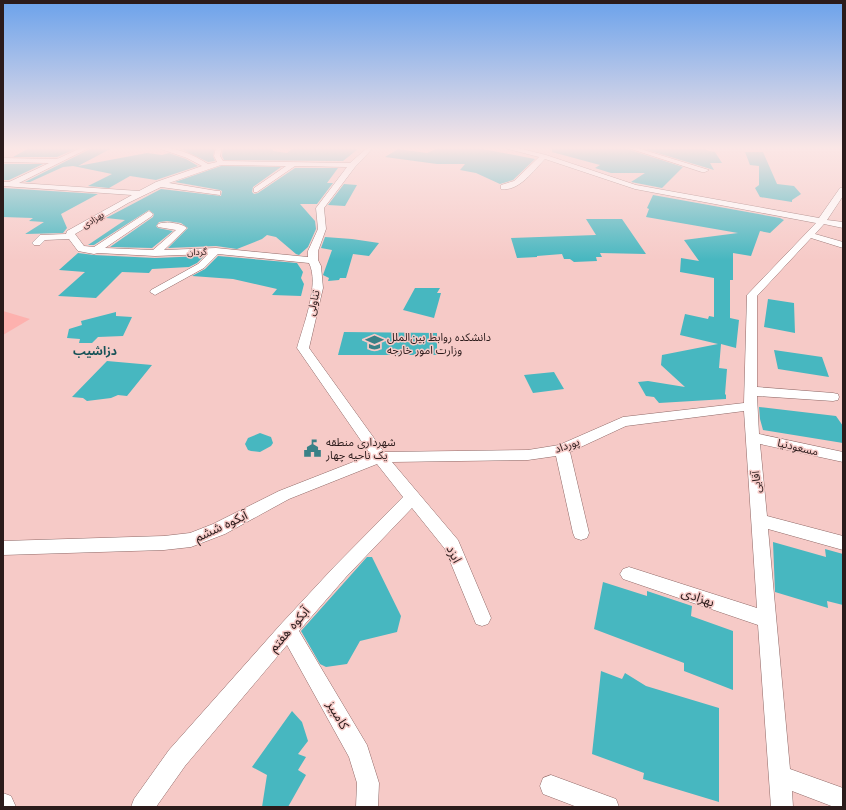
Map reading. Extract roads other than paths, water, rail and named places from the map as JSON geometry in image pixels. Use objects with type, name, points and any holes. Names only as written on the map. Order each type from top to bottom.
[{"type":"street","points":[[18,185],[138,193]]},
{"type":"street","name":"بهزادی","points":[[81,249],[70,233],[138,193],[155,185]]},
{"type":"street","points":[[162,185],[217,193]]},
{"type":"street","points":[[257,190],[264,185]]},
{"type":"street","name":"تناولی","points":[[337,185],[320,208],[322,229],[313,251],[313,260],[316,266],[318,288],[303,348],[380,457]]},
{"type":"street","points":[[504,187],[511,185]]},
{"type":"street","points":[[634,185],[718,199],[821,222],[843,225]]},
{"type":"street","name":"آقایی","points":[[782,807],[752,437],[750,398],[752,295],[821,222],[843,191]]},
{"type":"street","points":[[94,251],[149,214]]},
{"type":"street","points":[[155,253],[182,228],[161,225]]},
{"type":"street","points":[[809,235],[843,245]]},
{"type":"street","points":[[37,243],[43,237],[72,236]]},
{"type":"street","name":"گردان","points":[[81,249],[94,251],[155,253],[216,251],[313,260]]},
{"type":"street","points":[[155,292],[201,266],[216,251]]},
{"type":"street","name":"پورداد","points":[[380,457],[528,455],[562,450],[623,422],[750,398],[833,397]]},
{"type":"street","name":"مسعودنیا","points":[[752,437],[843,457]]},
{"type":"street","points":[[562,450],[581,533]]},
{"type":"street","points":[[380,457],[412,498]]},
{"type":"street","name":"آبکوه ششم","points":[[3,548],[164,543],[191,540],[219,529],[284,495],[380,457]]},
{"type":"street","name":"ایزد","points":[[412,498],[452,546],[482,618]]},
{"type":"street","name":"آبکوه هفتم","points":[[142,807],[177,758],[288,630],[340,572],[412,498]]},
{"type":"street","points":[[759,520],[843,543]]},
{"type":"street","name":"بهزادی","points":[[629,574],[767,620]]},
{"type":"street","name":"کامبیز","points":[[288,630],[360,753],[368,783],[367,807]]},
{"type":"street","points":[[780,776],[843,799]]},
{"type":"street","points":[[551,786],[608,807]]},
{"type":"place","name":"دانشکده روابط بین‌الملل وزارت امور خارجه","points":[[374,343]]},
{"type":"place","name":"شهرداری منطقه یک ناحیه چهار","points":[[313,448]]},
{"type":"district","name":"دزاشیب","points":[[95,351]]}]
